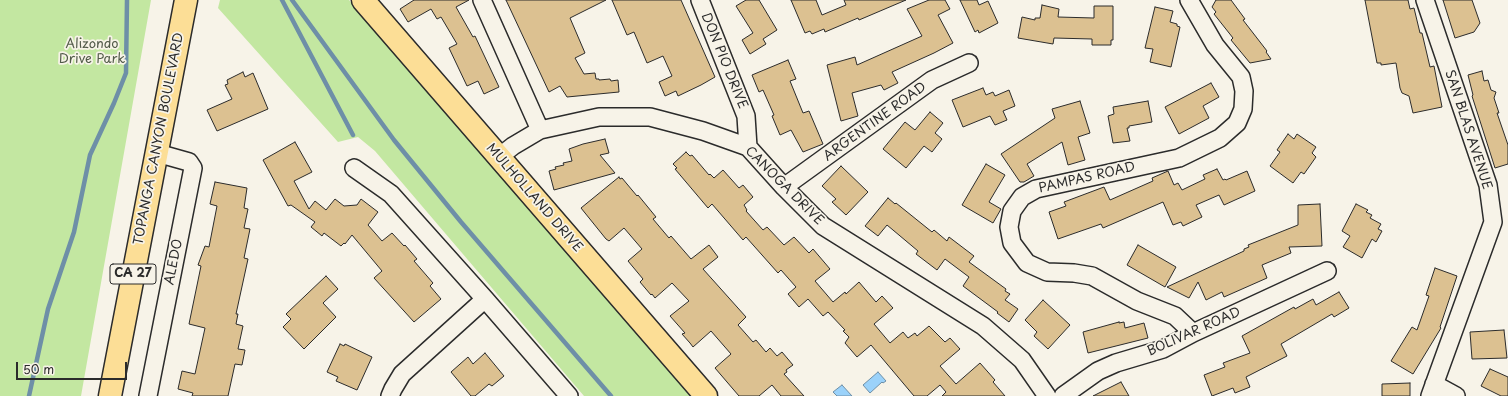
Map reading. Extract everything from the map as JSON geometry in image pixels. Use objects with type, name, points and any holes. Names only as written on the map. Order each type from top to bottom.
[{"type":"main road","name":"TOPANGA CANYON BOULEVARD","points":[[110,396],[186,0]]},
{"type":"main road","name":"MULHOLLAND DRIVE","points":[[363,0],[706,396]]},
{"type":"street","points":[[482,0],[540,130]]},
{"type":"street","name":"DON PIO DRIVE","points":[[700,0],[746,116],[748,147]]},
{"type":"street","name":"PAMPAS ROAD","points":[[1189,0],[1215,45],[1241,77],[1244,91],[1243,109],[1237,123],[1220,138],[1179,158],[1036,189],[1022,197],[1012,211],[1010,227],[1012,243],[1027,263],[1048,272],[1074,273],[1092,276],[1137,301],[1174,316],[1193,333]]},
{"type":"street","name":"SAN BLAS AVENUE","points":[[1425,0],[1488,184],[1493,222],[1432,390]]},
{"type":"street","name":"ARGENTINE ROAD","points":[[784,187],[932,80],[969,63]]},
{"type":"street","name":"CANOGA DRIVE","points":[[499,157],[513,146],[540,130],[599,117],[650,117],[703,131],[748,147],[784,187],[823,226],[983,326],[1022,360],[1047,396]]},
{"type":"street","name":"ALEDO","points":[[148,396],[192,168],[189,162],[157,153]]},
{"type":"street","points":[[354,168],[391,194],[485,299],[568,396]]},
{"type":"street","name":"BOLIVAR ROAD","points":[[1063,396],[1098,372],[1116,363],[1164,349],[1193,333],[1328,271]]},
{"type":"street","points":[[390,396],[402,374],[485,299]]},
{"type":"street","points":[[1432,390],[1456,396]]},
{"type":"green space","name":"Alizondo Drive Park","points":[[0,0],[151,0],[81,396],[0,396]]},
{"type":"green space","points":[[220,0],[349,0],[693,396],[584,396],[375,151],[358,137],[338,142],[218,8]]},
{"type":"water","points":[[878,372],[886,381],[883,383],[882,382],[870,393],[863,385]]},
{"type":"water","points":[[842,385],[852,396],[837,396],[833,392]]},
{"type":"building","points":[[414,0],[469,0],[456,7],[473,37],[475,36],[499,87],[484,94],[478,81],[467,86],[449,48],[457,44],[441,17],[437,19],[431,9],[408,22],[400,9]]},
{"type":"building","points":[[506,0],[606,0],[570,18],[585,53],[575,58],[584,74],[595,73],[596,79],[599,80],[618,80],[619,92],[567,97],[560,86],[549,92]]},
{"type":"building","points":[[612,0],[681,0],[715,77],[678,96],[676,91],[665,96],[659,82],[672,76],[663,56],[647,63],[634,32],[627,35]]},
{"type":"building","points":[[746,0],[759,0],[777,30],[763,39],[766,44],[750,54],[742,40],[753,33],[736,6]]},
{"type":"building","points":[[791,0],[816,0],[822,15],[846,5],[844,0],[906,0],[859,20],[858,18],[825,32],[824,29],[812,34],[810,31],[805,33]]},
{"type":"building","points":[[929,0],[945,0],[950,9],[938,15],[953,43],[892,72],[898,83],[884,90],[881,85],[852,93],[858,116],[841,121],[827,65],[855,57],[857,65],[922,36],[907,9]]},
{"type":"building","points":[[960,0],[977,0],[979,5],[988,1],[998,23],[979,33],[978,30],[975,32]]},
{"type":"building","points":[[1216,0],[1231,0],[1245,19],[1243,20],[1267,51],[1266,52],[1271,59],[1250,63],[1231,40],[1233,38],[1214,14],[1216,12],[1212,7]]},
{"type":"building","points":[[1365,0],[1408,0],[1410,9],[1414,8],[1430,67],[1434,66],[1442,107],[1413,113],[1409,96],[1402,93],[1400,88],[1396,63],[1381,65],[1381,63],[1377,63]]},
{"type":"building","points":[[1443,0],[1472,0],[1480,23],[1474,32],[1455,38]]},
{"type":"building","points":[[1042,5],[1059,9],[1058,17],[1094,18],[1094,6],[1113,6],[1113,40],[1111,40],[1111,45],[1092,45],[1092,39],[1054,38],[1053,44],[1018,38],[1022,17],[1035,20],[1035,18],[1040,18]]},
{"type":"building","points":[[1155,7],[1173,11],[1170,22],[1177,24],[1177,26],[1180,27],[1171,67],[1150,62],[1153,49],[1145,48]]},
{"type":"building","points":[[788,60],[796,79],[790,81],[803,113],[809,111],[823,144],[803,152],[791,130],[780,135],[772,116],[774,115],[763,90],[759,92],[752,75]]},
{"type":"building","points":[[1482,71],[1484,81],[1488,80],[1491,90],[1496,92],[1494,98],[1499,113],[1497,113],[1508,145],[1508,164],[1495,168],[1472,96],[1468,75]]},
{"type":"building","points":[[243,72],[245,77],[253,73],[268,109],[217,131],[207,110],[232,99],[225,85],[228,84],[227,80]]},
{"type":"building","points":[[1211,83],[1219,97],[1203,106],[1209,118],[1179,134],[1165,107]]},
{"type":"building","points":[[983,88],[986,95],[993,92],[995,96],[1009,90],[1015,106],[1003,111],[1007,120],[995,125],[990,116],[963,127],[952,100]]},
{"type":"building","points":[[1080,101],[1090,133],[1078,137],[1085,160],[1068,165],[1062,142],[1027,164],[1034,176],[1024,182],[1020,182],[1001,154],[1055,118],[1052,109]]},
{"type":"building","points":[[1148,101],[1152,122],[1129,126],[1129,128],[1127,128],[1130,141],[1113,143],[1108,116],[1114,114],[1113,107]]},
{"type":"building","points":[[930,112],[943,123],[935,133],[942,139],[932,152],[924,146],[906,168],[883,149],[905,122],[915,130]]},
{"type":"building","points":[[1288,134],[1294,139],[1297,134],[1316,147],[1312,153],[1316,157],[1304,174],[1301,172],[1293,183],[1270,166],[1280,152],[1277,150]]},
{"type":"building","points":[[605,139],[609,153],[600,155],[615,173],[554,190],[549,171],[556,169],[555,167],[564,165],[563,163],[572,161],[569,149]]},
{"type":"building","points":[[295,142],[312,172],[294,181],[309,209],[315,201],[326,210],[335,199],[344,206],[357,205],[361,199],[378,212],[368,225],[382,241],[392,233],[417,259],[414,261],[433,283],[430,286],[441,299],[414,322],[374,278],[382,271],[352,235],[345,244],[344,243],[341,246],[324,233],[322,236],[311,227],[315,222],[291,205],[288,206],[263,160]]},
{"type":"building","points":[[686,152],[690,156],[692,155],[709,175],[710,174],[714,178],[723,170],[739,188],[743,185],[753,197],[744,205],[747,210],[746,211],[763,230],[767,227],[784,245],[794,237],[809,253],[813,249],[830,269],[815,281],[833,302],[845,292],[846,294],[859,282],[876,302],[882,296],[893,308],[874,324],[890,343],[903,332],[908,338],[915,333],[917,336],[929,326],[945,342],[950,338],[960,349],[940,366],[956,384],[980,363],[995,380],[993,382],[1005,396],[942,396],[946,392],[940,385],[927,396],[914,396],[871,345],[857,357],[845,343],[849,337],[843,331],[845,330],[828,312],[823,316],[808,299],[799,307],[788,294],[796,287],[781,270],[778,273],[746,237],[743,240],[712,204],[708,208],[675,169],[677,168],[673,164]]},
{"type":"building","points":[[986,164],[1005,175],[989,202],[1001,209],[993,223],[962,205]]},
{"type":"building","points":[[841,166],[868,192],[846,215],[832,202],[836,199],[822,186]]},
{"type":"building","points":[[1217,169],[1223,180],[1247,171],[1255,191],[1224,205],[1219,195],[1196,205],[1202,217],[1183,226],[1181,222],[1173,225],[1163,202],[1103,228],[1101,224],[1058,239],[1049,212],[1066,206],[1064,202],[1104,187],[1110,200],[1153,181],[1152,178],[1168,171],[1174,185],[1178,183],[1182,190],[1205,179],[1203,175]]},
{"type":"building","points":[[619,177],[620,179],[622,178],[637,196],[638,195],[656,217],[653,219],[669,238],[671,236],[691,259],[709,245],[718,257],[703,269],[746,317],[738,325],[753,342],[756,340],[766,352],[770,348],[777,356],[782,352],[793,365],[786,370],[787,372],[784,374],[804,396],[781,396],[772,385],[759,396],[739,396],[715,368],[731,354],[711,331],[693,347],[682,334],[685,333],[670,316],[689,301],[672,283],[655,298],[652,294],[651,295],[640,282],[643,279],[628,261],[642,249],[624,228],[609,241],[606,239],[581,208]]},
{"type":"building","points":[[215,182],[247,188],[244,208],[248,209],[244,228],[250,229],[244,258],[248,259],[236,314],[238,314],[236,324],[243,326],[238,349],[245,350],[242,365],[235,364],[228,396],[192,396],[193,393],[178,389],[182,371],[195,374],[205,328],[189,324],[201,266],[198,265],[205,246],[209,247],[217,206],[210,204]]},
{"type":"building","points":[[888,198],[932,232],[934,230],[947,241],[949,237],[974,256],[969,262],[1006,289],[1005,291],[1010,294],[1005,300],[1018,309],[1009,322],[963,286],[969,277],[945,259],[937,270],[916,254],[918,251],[887,225],[878,236],[865,226]]},
{"type":"building","points":[[1320,204],[1322,246],[1289,247],[1291,253],[1262,265],[1267,278],[1224,297],[1222,292],[1206,300],[1198,282],[1189,298],[1167,287],[1244,251],[1244,249],[1249,247],[1248,245],[1298,225],[1298,205]]},
{"type":"building","points":[[1356,204],[1368,210],[1366,212],[1372,215],[1370,218],[1381,224],[1378,229],[1382,231],[1376,242],[1372,239],[1362,258],[1343,247],[1350,236],[1342,231]]},
{"type":"building","points":[[1138,245],[1176,267],[1165,287],[1127,265]]},
{"type":"building","points":[[1435,268],[1457,276],[1440,327],[1441,328],[1413,374],[1391,361],[1412,327],[1417,330],[1429,296],[1426,295]]},
{"type":"building","points":[[326,276],[338,289],[323,303],[336,317],[304,349],[283,327],[291,319],[286,314]]},
{"type":"building","points":[[1339,292],[1349,308],[1334,317],[1332,314],[1281,344],[1287,356],[1246,377],[1250,387],[1235,393],[1233,388],[1212,396],[1204,375],[1225,367],[1223,363],[1250,353],[1242,336],[1294,307],[1295,309],[1313,299],[1316,305]]},
{"type":"building","points":[[1043,300],[1070,325],[1048,349],[1034,336],[1037,332],[1025,320]]},
{"type":"building","points":[[1124,322],[1125,328],[1144,323],[1148,338],[1088,353],[1083,332]]},
{"type":"building","points":[[1504,330],[1507,358],[1472,359],[1470,332]]},
{"type":"building","points":[[340,344],[344,346],[345,344],[372,357],[357,390],[336,381],[338,377],[327,372]]},
{"type":"building","points":[[485,353],[504,376],[492,386],[489,384],[475,396],[471,396],[451,372],[468,357],[473,364]]},
{"type":"building","points":[[1490,369],[1508,377],[1508,396],[1501,396],[1481,386]]},
{"type":"building","points":[[1121,382],[1129,396],[1093,396]]},
{"type":"building","points":[[1410,383],[1410,396],[1382,396],[1382,384]]},
{"type":"waterway","points":[[29,396],[48,309],[74,232],[90,155],[126,73],[127,0]]},
{"type":"waterway","points":[[282,0],[353,135]]},
{"type":"waterway","points":[[292,0],[394,140],[461,222],[611,396]]}]
